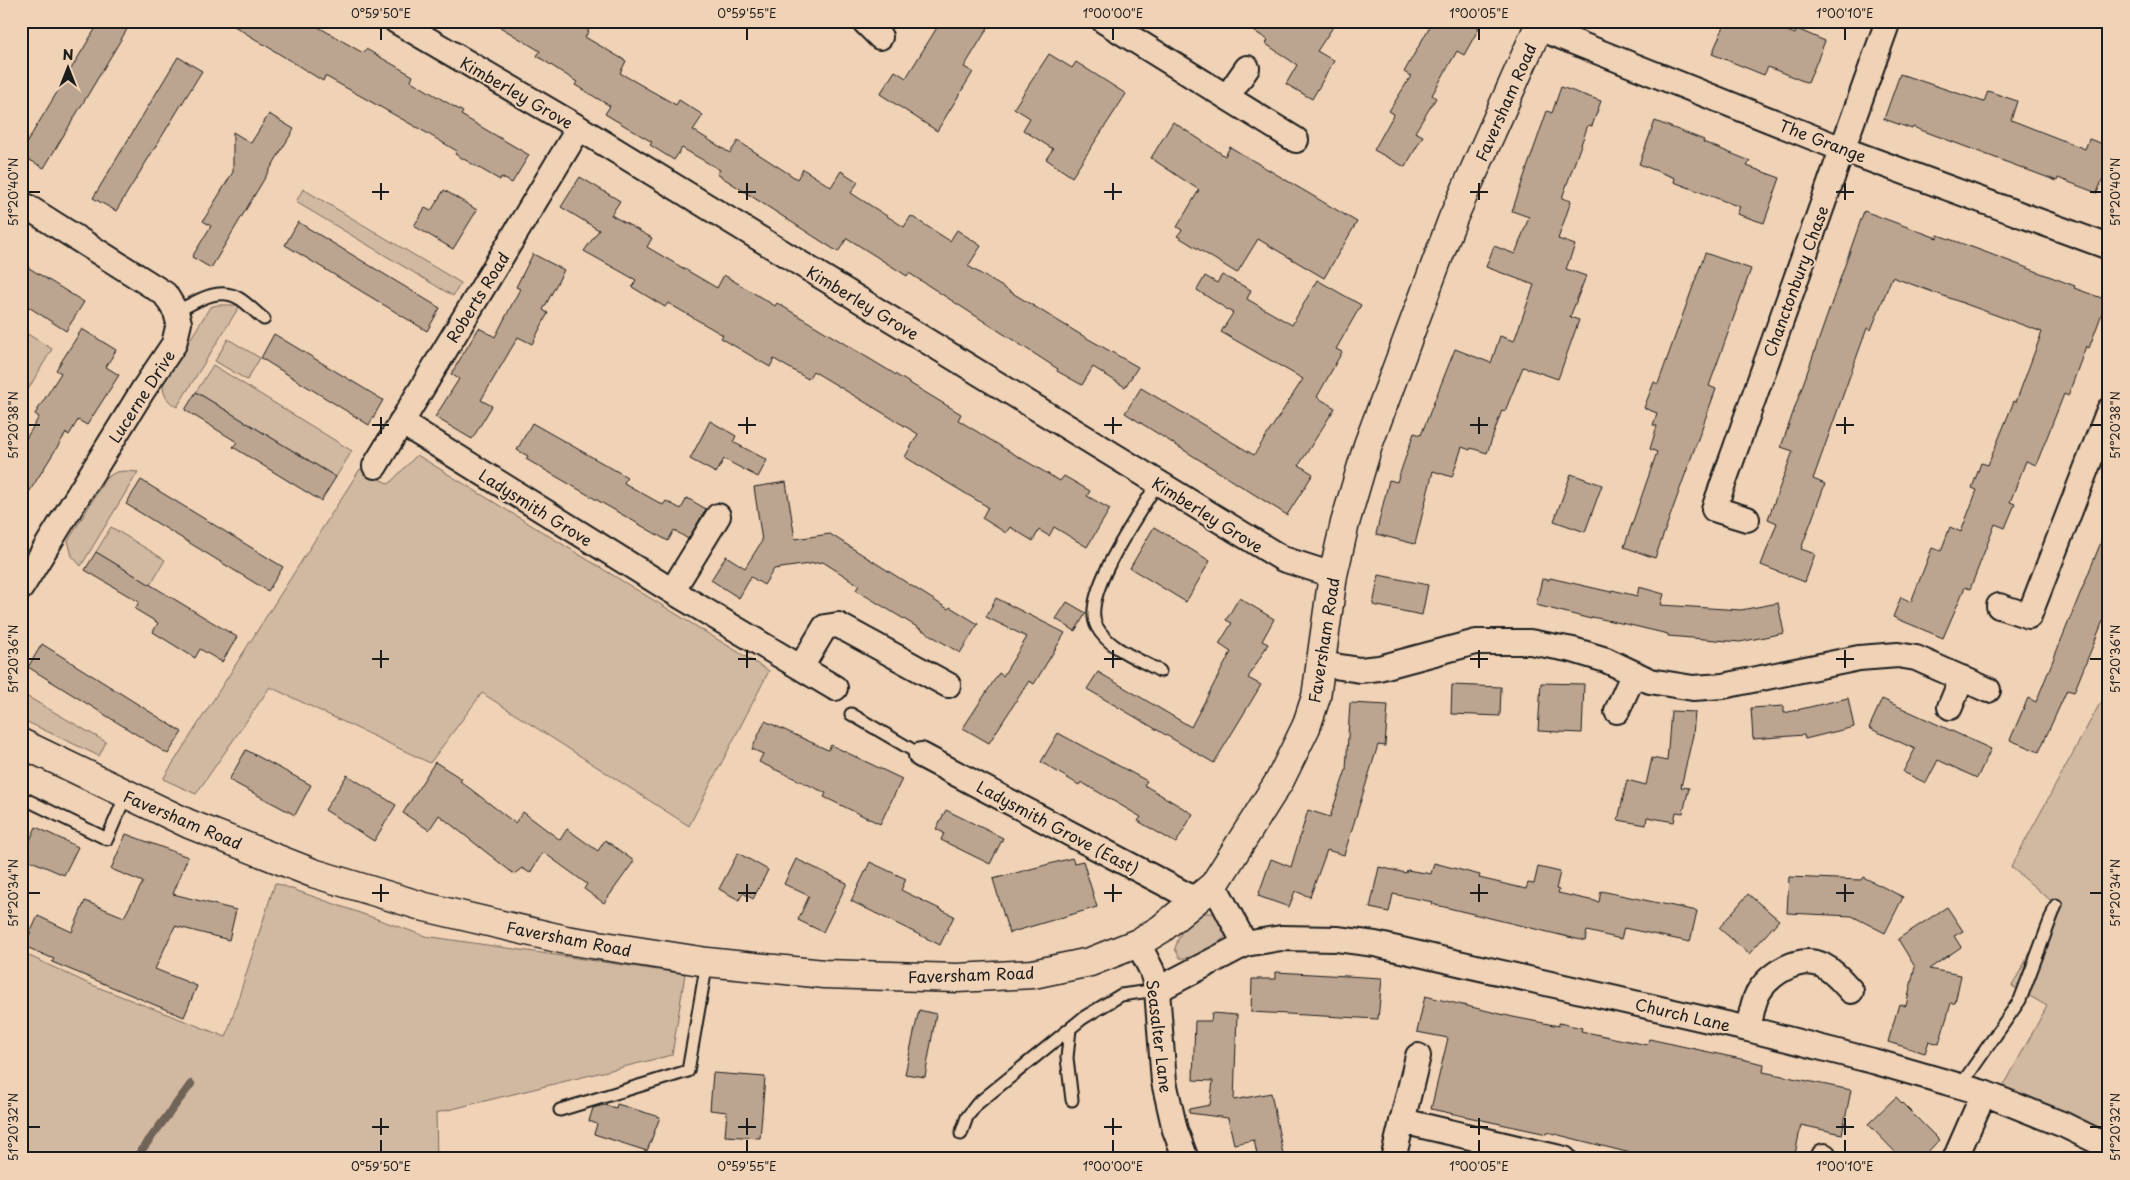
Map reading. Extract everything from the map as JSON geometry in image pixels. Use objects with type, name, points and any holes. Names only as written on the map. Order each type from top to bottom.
[{"type":"street","name":"Kimberley Grove","points":[[396,21],[579,128],[1283,560],[1333,575]]},
{"type":"street","points":[[1104,21],[1296,140]]},
{"type":"street","name":"Chanctonbury Chase","points":[[1747,519],[1714,509],[1888,21]]},
{"type":"street","name":"The Grange","points":[[1540,25],[1842,149],[2109,247]]},
{"type":"street","name":"Faversham Road","points":[[21,743],[189,824],[314,873],[425,907],[566,940],[708,962],[824,974],[957,978],[1033,974],[1090,962],[1138,943],[1161,929],[1205,892],[1280,780],[1301,736],[1316,697],[1333,575],[1345,523],[1380,410],[1453,218],[1540,25]]},
{"type":"street","points":[[1227,98],[1247,68]]},
{"type":"street","name":"Roberts Road","points":[[375,466],[579,128]]},
{"type":"street","points":[[21,203],[155,286],[165,294],[176,312]]},
{"type":"street","name":"Lucerne Drive","points":[[21,588],[143,390],[174,344],[178,323],[176,312]]},
{"type":"street","points":[[1999,606],[2029,616],[2109,410]]},
{"type":"street","name":"Ladysmith Grove","points":[[401,422],[672,592],[835,688]]},
{"type":"street","points":[[672,592],[718,516]]},
{"type":"street","points":[[801,667],[825,627],[838,625],[948,685]]},
{"type":"street","points":[[1321,664],[1360,670],[1380,668],[1476,642],[1530,642],[1573,650],[1606,660],[1665,685],[1700,688],[1723,686],[1859,658],[1898,654],[1916,658],[1988,690]]},
{"type":"street","points":[[1617,710],[1634,673]]},
{"type":"street","points":[[1950,707],[1962,678]]},
{"type":"street","name":"Ladysmith Grove (East)","points":[[921,755],[1205,892]]},
{"type":"street","points":[[1205,892],[1245,944]]},
{"type":"street","name":"Church Lane","points":[[1156,990],[1245,944],[1281,938],[1337,939],[1375,944],[1748,1029],[1961,1085],[2064,1125],[2109,1147]]},
{"type":"street","name":"Seasalter Lane","points":[[1138,943],[1152,971],[1156,990],[1164,1082],[1176,1130],[1186,1159]]},
{"type":"street","points":[[1748,1029],[1757,996],[1771,976],[1791,966],[1809,962],[1822,966],[1836,974],[1851,991]]},
{"type":"street","points":[[1393,1159],[1418,1056]]},
{"type":"street","points":[[1955,1159],[1984,1094]]},
{"type":"street","points":[[1402,1121],[1489,1150],[1564,1159]]},
{"type":"lane","points":[[176,312],[208,295],[226,294],[237,297],[264,319]]},
{"type":"lane","points":[[1158,482],[1102,578],[1093,609],[1096,626],[1109,642],[1160,671]]},
{"type":"lane","points":[[851,714],[921,755]]},
{"type":"lane","points":[[21,797],[107,839],[126,795]]},
{"type":"lane","points":[[1961,1085],[2020,1000],[2056,905]]},
{"type":"lane","points":[[560,1110],[688,1071],[708,962]]},
{"type":"lane","points":[[961,1134],[966,1117],[976,1104],[1083,1018],[1121,994],[1156,990]]},
{"type":"lane","points":[[1070,1029],[1067,1058],[1072,1100]]},
{"type":"shaded area","points":[[303,189],[461,283],[453,296],[296,202]]},
{"type":"shaded area","points":[[237,305],[239,307],[177,407],[166,398],[163,384],[210,307]]},
{"type":"shaded area","points":[[21,330],[52,349],[26,393],[21,390]]},
{"type":"shaded area","points":[[228,339],[260,358],[247,380],[215,361]]},
{"type":"shaded area","points":[[213,365],[352,451],[336,477],[196,392]]},
{"type":"shaded area","points":[[417,455],[769,671],[689,826],[482,693],[430,763],[270,687],[196,794],[163,779],[360,469],[389,484]]},
{"type":"shaded area","points":[[116,472],[138,472],[81,566],[72,556],[68,541],[106,478]]},
{"type":"shaded area","points":[[111,527],[165,560],[150,585],[96,552]]},
{"type":"shaded area","points":[[21,693],[106,742],[99,756],[21,719]]},
{"type":"shaded area","points":[[2109,694],[2109,1139],[2001,1091],[2047,1006],[2012,986],[2056,905],[2011,867],[2099,705]]},
{"type":"shaded area","points":[[275,883],[425,936],[685,974],[672,1055],[436,1113],[437,1159],[21,1159],[21,952],[87,983],[226,1037]]},
{"type":"shaded area","points":[[1206,913],[1216,913],[1227,934],[1206,951],[1193,957],[1180,958],[1175,949],[1179,937],[1190,922]]},
{"type":"building","points":[[100,21],[132,21],[44,168],[21,155],[21,152]]},
{"type":"building","points":[[226,21],[308,21],[363,53],[366,49],[413,76],[411,81],[463,112],[461,115],[529,155],[512,183],[501,177],[500,180],[455,154],[457,151],[425,132],[325,76],[323,81]]},
{"type":"building","points":[[490,21],[575,21],[589,31],[585,37],[626,61],[620,73],[676,105],[679,100],[703,115],[693,130],[730,153],[738,141],[797,179],[803,169],[831,187],[841,171],[858,182],[851,193],[904,227],[911,216],[950,241],[957,230],[981,246],[968,266],[1138,367],[1125,387],[1093,367],[1082,385],[1057,371],[1058,369],[909,273],[907,276],[847,238],[838,252],[717,174],[720,170],[682,148],[674,160],[650,145],[652,142],[605,114],[610,106],[575,85],[577,82],[537,56],[540,51]]},
{"type":"building","points":[[941,21],[992,21],[964,67],[973,72],[937,131],[880,94],[895,71],[906,78]]},
{"type":"building","points":[[1238,21],[1337,21],[1317,51],[1334,61],[1312,99],[1286,84],[1297,65],[1266,44],[1268,40]]},
{"type":"building","points":[[1433,21],[1468,21],[1479,28],[1464,55],[1457,51],[1432,95],[1436,98],[1415,132],[1423,136],[1405,167],[1374,150],[1394,114],[1389,111],[1411,76],[1404,72]]},
{"type":"building","points":[[1726,21],[1763,21],[1795,34],[1797,29],[1825,41],[1808,83],[1768,67],[1764,75],[1712,54]]},
{"type":"building","points":[[1049,54],[1072,68],[1076,62],[1126,94],[1072,177],[1046,159],[1053,149],[1023,130],[1030,118],[1014,108]]},
{"type":"building","points":[[178,57],[202,71],[116,211],[93,198]]},
{"type":"building","points":[[1900,74],[1984,102],[1988,91],[2017,101],[2011,120],[2085,149],[2089,139],[2109,146],[2109,163],[2097,193],[2058,178],[2057,181],[1913,127],[1912,129],[1884,119]]},
{"type":"building","points":[[1561,87],[1601,101],[1592,126],[1588,125],[1562,198],[1571,201],[1558,239],[1575,245],[1566,269],[1586,276],[1570,317],[1579,320],[1558,379],[1523,367],[1505,411],[1502,410],[1487,453],[1462,447],[1452,477],[1433,471],[1415,544],[1376,534],[1389,480],[1397,482],[1414,433],[1421,435],[1455,349],[1491,363],[1500,336],[1514,341],[1534,285],[1486,267],[1494,246],[1515,254],[1529,217],[1512,211],[1547,111],[1552,113]]},
{"type":"building","points":[[269,114],[294,129],[211,268],[192,257],[211,226],[203,221],[233,172],[233,132],[251,143]]},
{"type":"building","points":[[1655,121],[1704,140],[1703,142],[1750,161],[1747,166],[1780,178],[1764,223],[1737,214],[1740,207],[1674,182],[1675,178],[1639,164]]},
{"type":"building","points":[[1173,122],[1225,156],[1230,147],[1357,222],[1324,278],[1258,239],[1237,273],[1177,236],[1182,230],[1177,227],[1199,190],[1151,158]]},
{"type":"building","points":[[580,177],[620,201],[611,215],[652,238],[647,247],[717,288],[724,275],[775,306],[777,303],[961,414],[958,420],[1007,450],[1060,481],[1064,476],[1090,491],[1087,496],[1110,509],[1087,547],[1054,527],[1049,536],[1039,530],[1033,541],[1010,527],[1006,533],[982,518],[988,507],[905,457],[918,434],[813,371],[808,379],[774,359],[770,367],[721,338],[723,335],[668,303],[665,307],[632,287],[636,280],[584,251],[599,230],[561,207]]},
{"type":"building","points":[[444,190],[477,210],[453,249],[414,226],[425,208],[431,211]]},
{"type":"building","points":[[1864,211],[1937,238],[1938,235],[1977,249],[2107,300],[2089,348],[2086,346],[2068,396],[2064,394],[2036,465],[2026,461],[2010,502],[2015,504],[2005,528],[1995,524],[1970,589],[1965,587],[1943,638],[1893,617],[1901,597],[1911,602],[1932,548],[1941,551],[1950,527],[1961,532],[1977,490],[1972,488],[1981,463],[1988,465],[2014,401],[2016,402],[2042,332],[1892,277],[1871,330],[1867,328],[1813,479],[1825,484],[1801,549],[1815,554],[1805,582],[1761,565],[1777,523],[1768,519],[1793,451],[1781,447]]},
{"type":"building","points":[[298,222],[440,308],[427,331],[285,245]]},
{"type":"building","points":[[1705,253],[1751,269],[1709,386],[1716,389],[1655,558],[1624,547],[1657,452],[1650,449],[1657,426],[1653,425],[1657,413],[1644,408],[1654,382],[1658,384]]},
{"type":"building","points":[[533,254],[564,270],[543,310],[548,313],[532,344],[518,337],[481,400],[492,406],[472,439],[435,417],[459,379],[451,374],[479,328],[495,337],[520,289],[516,287]]},
{"type":"building","points":[[21,263],[84,302],[66,331],[21,302]]},
{"type":"building","points":[[1222,275],[1251,290],[1247,299],[1292,325],[1317,280],[1361,305],[1336,349],[1342,352],[1317,397],[1335,408],[1299,465],[1313,474],[1287,515],[1125,413],[1141,388],[1254,455],[1303,379],[1221,332],[1233,313],[1197,290],[1205,276],[1217,283]]},
{"type":"building","points":[[82,329],[116,350],[106,367],[119,375],[87,425],[78,420],[69,435],[66,433],[21,505],[21,447],[39,417],[35,414],[61,373],[56,370]]},
{"type":"building","points":[[274,334],[383,400],[369,425],[261,358]]},
{"type":"building","points":[[196,392],[336,477],[321,501],[233,447],[237,442],[185,410]]},
{"type":"building","points":[[710,421],[736,436],[733,442],[767,460],[758,477],[724,459],[716,473],[690,459]]},
{"type":"building","points":[[532,423],[627,477],[624,483],[663,505],[666,501],[681,509],[687,498],[706,509],[688,539],[674,530],[668,541],[526,459],[528,456],[517,450]]},
{"type":"building","points":[[1571,474],[1602,485],[1585,532],[1554,521]]},
{"type":"building","points":[[141,480],[283,567],[268,591],[126,504]]},
{"type":"building","points":[[786,482],[795,539],[830,534],[948,609],[950,607],[978,624],[960,653],[856,590],[859,585],[823,562],[774,569],[764,585],[751,577],[739,598],[711,580],[726,556],[745,568],[762,541],[754,487]]},
{"type":"building","points":[[2108,525],[2109,606],[2074,692],[2067,690],[2039,752],[2010,740],[2028,698],[2036,702]]},
{"type":"building","points":[[1154,527],[1210,561],[1186,602],[1130,568]]},
{"type":"building","points":[[96,552],[237,637],[222,662],[200,649],[195,658],[153,632],[158,623],[135,609],[139,602],[85,570]]},
{"type":"building","points":[[1379,575],[1428,585],[1422,615],[1373,605]]},
{"type":"building","points":[[1550,578],[1637,596],[1639,587],[1664,594],[1661,605],[1741,610],[1778,603],[1784,633],[1740,642],[1668,636],[1668,634],[1630,625],[1592,617],[1591,619],[1536,605],[1542,579],[1549,580]]},
{"type":"building","points":[[996,598],[1065,633],[1034,684],[1029,681],[989,743],[963,728],[999,673],[1003,676],[1027,637],[986,617]]},
{"type":"building","points":[[1239,598],[1274,619],[1262,641],[1268,644],[1248,678],[1261,685],[1214,763],[1087,689],[1098,672],[1191,727],[1231,652],[1219,644],[1232,623],[1226,620]]},
{"type":"building","points":[[1067,602],[1086,613],[1075,631],[1056,619]]},
{"type":"building","points":[[42,644],[182,732],[168,754],[28,667]]},
{"type":"building","points":[[1541,683],[1584,684],[1582,733],[1538,731]]},
{"type":"building","points":[[1452,685],[1501,687],[1500,716],[1451,714]]},
{"type":"building","points":[[1848,698],[1854,727],[1805,739],[1804,735],[1753,739],[1751,708],[1784,706],[1784,713]]},
{"type":"building","points":[[1882,699],[1991,749],[1977,778],[1938,760],[1926,783],[1903,772],[1915,749],[1869,728]]},
{"type":"building","points":[[1350,703],[1388,705],[1385,746],[1378,745],[1344,855],[1327,850],[1310,897],[1295,891],[1289,907],[1258,896],[1271,859],[1291,867],[1308,810],[1330,817],[1346,770]]},
{"type":"building","points":[[1671,711],[1695,712],[1693,735],[1681,787],[1689,788],[1683,813],[1676,812],[1674,822],[1647,817],[1646,825],[1618,820],[1627,780],[1646,785],[1652,758],[1667,761]]},
{"type":"building","points":[[765,721],[828,750],[831,745],[902,779],[880,824],[824,797],[826,793],[759,762],[763,754],[752,749]]},
{"type":"building","points":[[1058,733],[1147,781],[1144,785],[1193,814],[1176,843],[1138,821],[1141,817],[1081,782],[1079,785],[1041,762]]},
{"type":"building","points":[[246,750],[311,785],[295,815],[229,780]]},
{"type":"building","points":[[435,762],[462,779],[460,781],[515,823],[523,812],[560,840],[567,829],[598,851],[605,840],[634,861],[604,903],[584,889],[587,884],[543,852],[530,873],[522,868],[514,874],[439,815],[429,830],[403,813]]},
{"type":"building","points":[[347,775],[396,805],[374,841],[325,810]]},
{"type":"building","points":[[946,810],[1003,838],[990,864],[941,840],[944,833],[936,829]]},
{"type":"building","points":[[36,827],[78,847],[64,875],[22,857]]},
{"type":"building","points":[[126,834],[188,857],[173,894],[236,910],[229,940],[175,926],[155,969],[197,986],[184,1017],[52,962],[54,959],[24,946],[38,916],[72,932],[85,901],[124,917],[143,882],[111,869]]},
{"type":"building","points":[[738,853],[768,870],[753,899],[743,893],[739,900],[719,889]]},
{"type":"building","points":[[1072,858],[1074,863],[1083,861],[1097,907],[1009,933],[993,879]]},
{"type":"building","points":[[796,859],[847,883],[823,932],[798,920],[809,896],[784,884]]},
{"type":"building","points":[[870,862],[906,879],[901,890],[954,916],[940,945],[851,901]]},
{"type":"building","points":[[1434,863],[1480,875],[1479,878],[1526,889],[1528,883],[1534,884],[1538,867],[1560,872],[1556,889],[1559,890],[1558,893],[1599,902],[1601,891],[1697,911],[1690,942],[1624,928],[1621,939],[1587,931],[1585,941],[1432,904],[1433,902],[1393,894],[1389,912],[1370,908],[1379,867],[1406,873],[1407,870],[1431,874]]},
{"type":"building","points":[[1789,877],[1861,880],[1863,877],[1903,897],[1885,933],[1852,916],[1787,913]]},
{"type":"building","points":[[1748,894],[1779,920],[1749,954],[1719,928]]},
{"type":"building","points":[[1947,907],[1963,931],[1954,936],[1961,947],[1929,969],[1961,975],[1955,1003],[1951,1003],[1939,1044],[1929,1041],[1925,1053],[1888,1042],[1899,1004],[1906,1006],[1915,967],[1898,939]]},
{"type":"building","points":[[1276,972],[1382,978],[1378,1019],[1251,1012],[1252,979],[1276,979]]},
{"type":"building","points":[[1425,996],[1513,1017],[1559,1026],[1559,1023],[1582,1028],[1581,1031],[1647,1045],[1649,1039],[1764,1064],[1763,1072],[1851,1090],[1842,1134],[1801,1125],[1794,1159],[1654,1159],[1547,1132],[1547,1134],[1431,1109],[1448,1038],[1417,1032]]},
{"type":"building","points":[[919,1010],[936,1014],[925,1077],[905,1074]]},
{"type":"building","points":[[1212,1013],[1237,1015],[1234,1100],[1271,1093],[1284,1159],[1258,1159],[1254,1140],[1234,1144],[1228,1118],[1189,1113],[1189,1109],[1210,1105],[1213,1081],[1193,1080],[1195,1021],[1211,1021]]},
{"type":"building","points":[[713,1073],[765,1077],[760,1138],[725,1136],[727,1112],[710,1110]]},
{"type":"building","points":[[1896,1097],[1939,1140],[1921,1159],[1902,1159],[1868,1124]]},
{"type":"building","points":[[617,1104],[660,1117],[647,1151],[594,1134],[597,1124],[589,1121],[593,1108],[604,1105],[616,1108]]},
{"type":"waterway","points":[[135,1159],[191,1084]]}]
